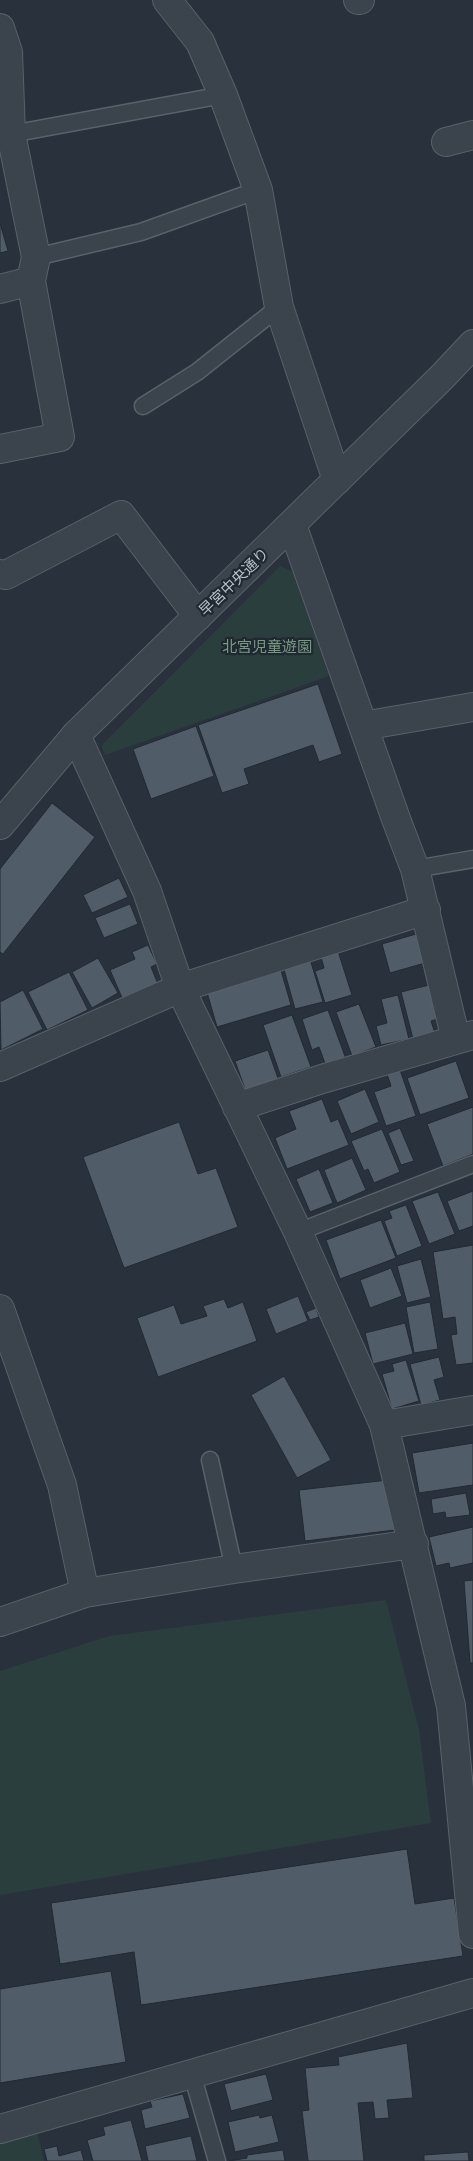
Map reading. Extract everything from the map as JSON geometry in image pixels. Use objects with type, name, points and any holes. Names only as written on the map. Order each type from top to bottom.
[{"type":"street","points":[[167,0],[200,42],[223,95],[258,190],[279,307],[337,480]]},
{"type":"street","points":[[0,28],[8,52],[11,134],[60,436],[0,449]]},
{"type":"street","points":[[446,142],[473,135]]},
{"type":"street","points":[[0,289],[34,269]]},
{"type":"street","name":"早宮中央通り","points":[[0,824],[76,735],[292,525],[473,344]]},
{"type":"street","points":[[0,574],[6,575],[121,515],[198,616]]},
{"type":"street","points":[[237,1107],[322,1079],[468,1040],[426,910],[415,869],[292,525]]},
{"type":"street","points":[[363,726],[473,707]]},
{"type":"street","points":[[76,735],[147,891],[180,988],[298,1232],[384,1425],[414,1544],[462,1704],[473,1934]]},
{"type":"street","points":[[0,1067],[180,988],[426,910]]},
{"type":"street","points":[[0,1308],[62,1485],[85,1593]]},
{"type":"street","points":[[384,1425],[473,1410]]},
{"type":"street","points":[[0,1622],[85,1593],[234,1569],[414,1544]]},
{"type":"street","points":[[0,2129],[473,1993]]},
{"type":"lane","points":[[11,134],[223,95]]},
{"type":"lane","points":[[34,269],[258,190]]},
{"type":"lane","points":[[143,406],[197,372],[279,307]]},
{"type":"lane","points":[[415,869],[473,859]]},
{"type":"lane","points":[[298,1232],[473,1164]]},
{"type":"lane","points":[[210,1460],[234,1569]]},
{"type":"lane","points":[[192,2074],[217,2161]]},
{"type":"green space","name":"北宮児童遊園","points":[[280,566],[294,572],[329,676],[105,755],[101,746]]},
{"type":"green space","points":[[386,1600],[419,1730],[431,1823],[0,1895],[0,1671],[109,1636]]},
{"type":"green space","points":[[36,2128],[44,2161],[0,2161],[0,2140]]},
{"type":"building","points":[[0,223],[8,251],[0,253]]},
{"type":"building","points":[[318,684],[342,754],[319,762],[313,745],[244,769],[249,784],[222,793],[198,725]]},
{"type":"building","points":[[196,726],[214,776],[151,799],[133,749]]},
{"type":"building","points":[[52,803],[95,837],[3,954],[0,952],[0,869]]},
{"type":"building","points":[[119,878],[128,897],[92,913],[83,895]]},
{"type":"building","points":[[130,904],[138,924],[104,938],[95,918]]},
{"type":"building","points":[[416,934],[425,963],[390,973],[382,944]]},
{"type":"building","points":[[148,945],[157,964],[151,967],[158,984],[123,1000],[110,970],[135,959],[132,952]]},
{"type":"building","points":[[338,951],[352,995],[325,1003],[315,971],[324,968],[321,957]]},
{"type":"building","points":[[98,958],[118,993],[92,1008],[72,972]]},
{"type":"building","points":[[310,959],[323,1002],[295,1009],[283,966]]},
{"type":"building","points":[[280,967],[291,1005],[217,1027],[206,989]]},
{"type":"building","points":[[69,972],[88,1010],[47,1030],[28,992]]},
{"type":"building","points":[[429,985],[438,1019],[431,1021],[435,1033],[413,1039],[401,992]]},
{"type":"building","points":[[23,990],[43,1029],[1,1050],[0,1002]]},
{"type":"building","points":[[398,995],[409,1039],[381,1045],[376,1026],[387,1023],[381,999]]},
{"type":"building","points":[[359,1004],[376,1047],[352,1056],[336,1012]]},
{"type":"building","points":[[328,1010],[346,1059],[326,1066],[319,1047],[312,1050],[302,1019]]},
{"type":"building","points":[[292,1015],[311,1067],[281,1077],[263,1025]]},
{"type":"building","points":[[268,1050],[279,1081],[246,1092],[235,1061]]},
{"type":"building","points":[[456,1061],[469,1098],[420,1115],[407,1078]]},
{"type":"building","points":[[399,1067],[416,1116],[386,1126],[374,1092],[391,1086],[386,1071]]},
{"type":"building","points":[[365,1089],[379,1122],[351,1134],[337,1101]]},
{"type":"building","points":[[322,1099],[331,1122],[338,1119],[349,1145],[287,1169],[275,1138],[296,1129],[289,1111]]},
{"type":"building","points":[[473,1107],[473,1154],[443,1166],[427,1124]]},
{"type":"building","points":[[179,1122],[198,1174],[216,1168],[238,1227],[124,1268],[83,1157]]},
{"type":"building","points":[[400,1128],[414,1161],[401,1165],[388,1133]]},
{"type":"building","points":[[382,1129],[400,1172],[374,1183],[368,1169],[364,1171],[351,1141]]},
{"type":"building","points":[[352,1158],[366,1190],[337,1203],[324,1170]]},
{"type":"building","points":[[319,1169],[333,1203],[310,1212],[296,1179]]},
{"type":"building","points":[[473,1191],[473,1226],[459,1231],[447,1201]]},
{"type":"building","points":[[438,1192],[455,1234],[429,1244],[412,1201]]},
{"type":"building","points":[[406,1205],[422,1246],[397,1256],[384,1221],[392,1218],[389,1211]]},
{"type":"building","points":[[381,1220],[396,1258],[340,1279],[326,1240]]},
{"type":"building","points":[[473,1245],[473,1363],[456,1365],[451,1335],[457,1334],[455,1317],[443,1319],[433,1252]]},
{"type":"building","points":[[421,1259],[431,1297],[407,1303],[397,1266]]},
{"type":"building","points":[[391,1268],[402,1296],[370,1308],[360,1280]]},
{"type":"building","points":[[298,1296],[308,1321],[276,1334],[266,1309]]},
{"type":"building","points":[[224,1299],[228,1308],[243,1302],[257,1341],[158,1377],[137,1318],[174,1305],[181,1324],[207,1316],[203,1306]]},
{"type":"building","points":[[430,1302],[438,1349],[414,1353],[406,1307]]},
{"type":"building","points":[[316,1308],[319,1317],[310,1320],[306,1312]]},
{"type":"building","points":[[405,1323],[413,1354],[373,1364],[365,1333]]},
{"type":"building","points":[[439,1357],[444,1377],[434,1380],[440,1400],[421,1405],[410,1364]]},
{"type":"building","points":[[406,1360],[419,1401],[392,1409],[382,1374],[394,1371],[392,1364]]},
{"type":"building","points":[[284,1376],[331,1460],[297,1478],[251,1395]]},
{"type":"building","points":[[473,1443],[473,1485],[419,1493],[412,1453]]},
{"type":"building","points":[[388,1480],[395,1530],[305,1541],[299,1490]]},
{"type":"building","points":[[466,1493],[470,1515],[446,1518],[445,1512],[433,1514],[431,1499]]},
{"type":"building","points":[[473,1527],[473,1563],[450,1568],[449,1563],[436,1566],[429,1537]]},
{"type":"building","points":[[473,1580],[473,1663],[470,1663],[464,1581]]},
{"type":"building","points":[[407,1849],[415,1904],[454,1898],[463,1956],[141,2005],[134,1952],[60,1964],[51,1903]]},
{"type":"building","points":[[111,1971],[126,2062],[0,2083],[0,1989]]},
{"type":"building","points":[[407,2043],[413,2098],[387,2100],[389,2118],[375,2119],[373,2102],[358,2103],[364,2161],[308,2161],[302,2111],[309,2110],[305,2068],[339,2065],[338,2057]]},
{"type":"building","points":[[266,2074],[273,2100],[231,2111],[224,2084]]},
{"type":"building","points":[[183,2094],[190,2118],[145,2129],[141,2110],[152,2107],[150,2101]]},
{"type":"building","points":[[259,2115],[260,2118],[272,2115],[279,2142],[235,2152],[228,2122]]},
{"type":"building","points":[[131,2120],[142,2161],[93,2161],[87,2140],[105,2135],[103,2127]]},
{"type":"building","points":[[191,2136],[197,2161],[148,2161],[145,2146]]},
{"type":"building","points":[[57,2146],[59,2156],[81,2150],[84,2161],[47,2161],[44,2149]]},
{"type":"building","points":[[283,2150],[285,2161],[229,2161],[247,2158],[247,2155]]},
{"type":"building","points":[[468,2152],[469,2161],[424,2161],[424,2155]]}]
